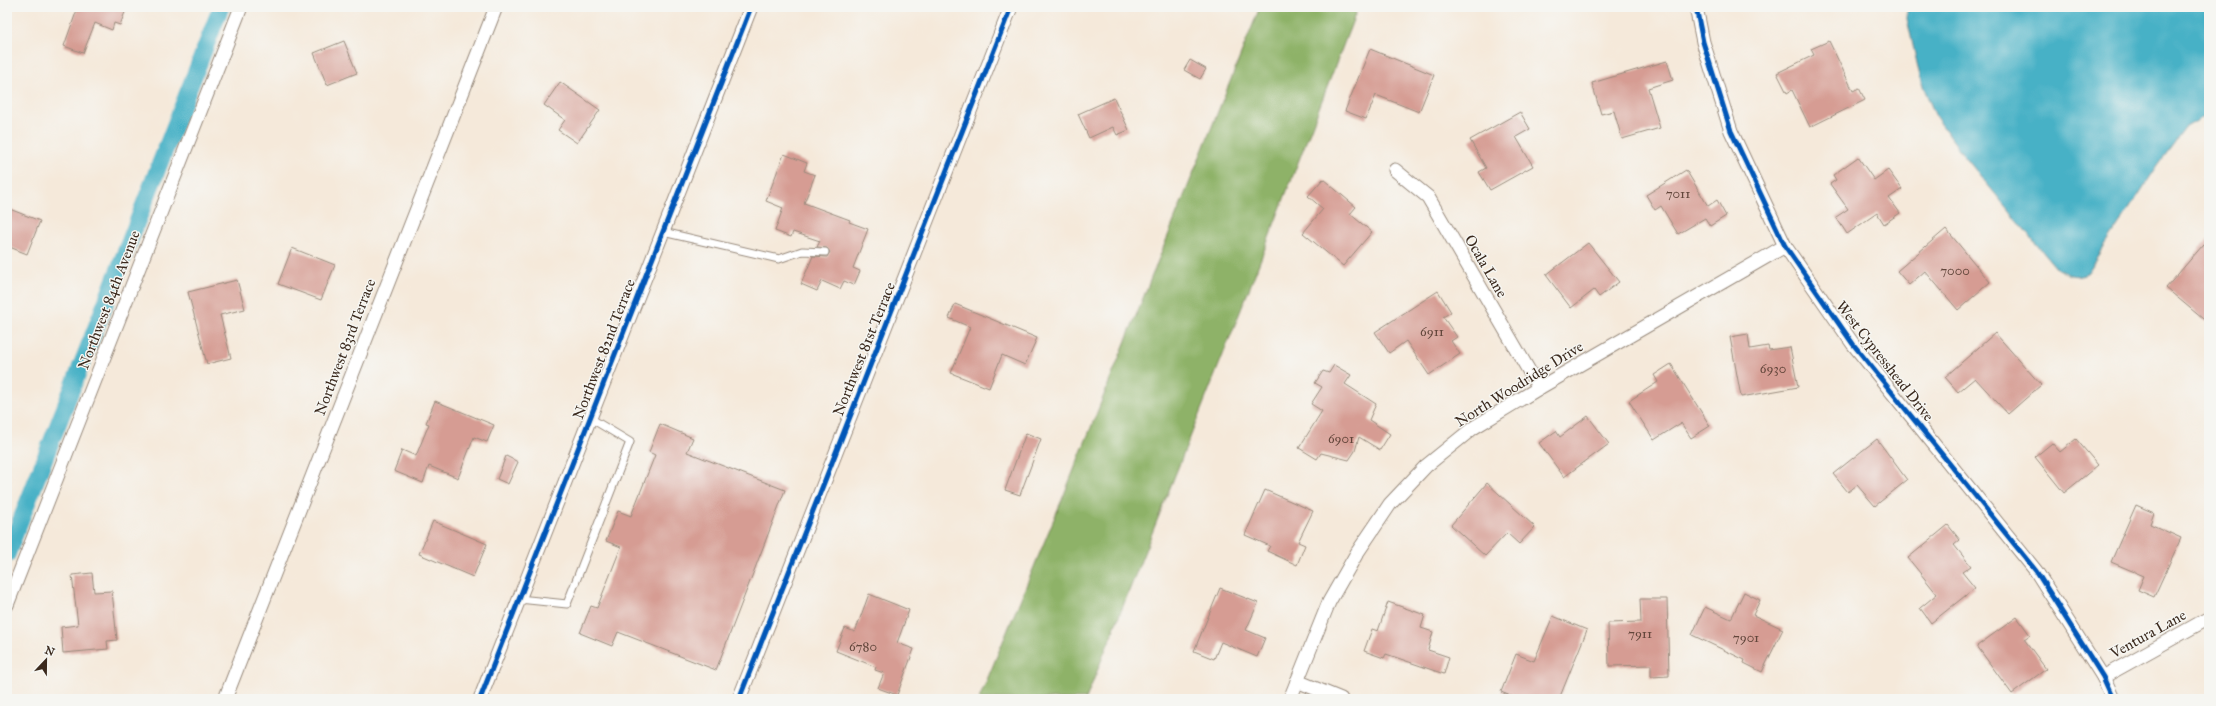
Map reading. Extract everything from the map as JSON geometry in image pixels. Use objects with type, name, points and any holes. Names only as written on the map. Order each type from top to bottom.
[{"type":"street","name":"Northwest 84th Avenue","points":[[7,606],[241,7]]},
{"type":"street","name":"Northwest 83rd Terrace","points":[[225,699],[496,7]]},
{"type":"street","name":"Northwest 82nd Terrace","points":[[480,699],[751,7]]},
{"type":"street","name":"Northwest 81st Terrace","points":[[739,699],[1011,7]]},
{"type":"street","name":"West Cypresshead Drive","points":[[1696,7],[1703,42],[1731,132],[1785,246],[1854,344],[2036,571],[2103,677],[2113,699]]},
{"type":"street","name":"Ocala Lane","points":[[1395,170],[1428,197],[1538,388]]},
{"type":"street","name":"North Woodridge Drive","points":[[1290,699],[1329,602],[1357,553],[1390,504],[1426,466],[1473,428],[1538,388],[1785,246]]},
{"type":"street","name":"Ventura Lane","points":[[2103,677],[2209,618]]},
{"type":"street","points":[[1297,681],[1341,699]]},
{"type":"lane","points":[[663,232],[779,259],[802,251],[825,252]]},
{"type":"lane","points":[[519,599],[567,604],[630,442],[590,418]]},
{"type":"green space","points":[[1260,7],[1358,7],[1250,287],[1086,699],[979,699],[1063,497]]},
{"type":"water","points":[[1907,7],[2209,7],[2209,114],[2186,127],[2158,165],[2088,272],[2075,276],[2064,273],[2056,268],[1964,156],[1936,117],[1921,81],[1907,19]]},
{"type":"building","points":[[78,7],[127,7],[120,25],[114,23],[112,30],[95,23],[83,53],[64,46]]},
{"type":"building","points":[[344,41],[357,73],[327,85],[314,53]]},
{"type":"building","points":[[1829,41],[1853,91],[1859,88],[1865,100],[1810,127],[1792,90],[1787,93],[1777,73],[1814,55],[1811,49]]},
{"type":"building","points":[[1370,49],[1434,75],[1419,112],[1376,95],[1366,119],[1345,111]]},
{"type":"building","points":[[1190,60],[1206,69],[1200,79],[1184,70]]},
{"type":"building","points":[[1667,61],[1673,80],[1648,88],[1660,128],[1622,139],[1614,111],[1601,114],[1592,83]]},
{"type":"building","points":[[560,82],[600,110],[577,143],[558,130],[565,120],[544,105]]},
{"type":"building","points":[[1114,98],[1129,130],[1117,135],[1113,127],[1089,138],[1078,114]]},
{"type":"building","points":[[1520,112],[1530,129],[1516,137],[1533,166],[1490,190],[1479,172],[1486,168],[1470,140]]},
{"type":"building","points":[[784,154],[807,163],[804,171],[815,175],[804,203],[850,220],[849,222],[868,229],[853,268],[860,271],[854,285],[844,281],[840,289],[822,281],[817,291],[801,284],[813,256],[827,257],[830,252],[827,248],[817,247],[820,241],[793,232],[791,237],[775,231],[783,208],[766,201]]},
{"type":"building","points":[[1858,157],[1874,180],[1888,170],[1902,189],[1889,198],[1900,213],[1884,224],[1877,213],[1847,234],[1836,217],[1848,209],[1830,184],[1836,180],[1833,175]]},
{"type":"building","points":[[1686,170],[1708,206],[1717,200],[1726,216],[1710,226],[1705,218],[1678,234],[1661,206],[1655,210],[1646,195]]},
{"type":"building","points":[[1323,179],[1356,207],[1350,214],[1372,232],[1343,266],[1303,233],[1323,209],[1308,196]]},
{"type":"building","points":[[7,208],[40,221],[27,254],[7,246]]},
{"type":"building","points":[[1946,229],[1990,282],[1958,310],[1925,271],[1909,285],[1897,271]]},
{"type":"building","points":[[2209,238],[2209,324],[2166,288]]},
{"type":"building","points":[[1588,243],[1619,282],[1599,297],[1594,290],[1571,308],[1546,275]]},
{"type":"building","points":[[292,248],[335,265],[321,300],[278,284]]},
{"type":"building","points":[[237,280],[245,309],[220,315],[231,358],[207,364],[188,292]]},
{"type":"building","points":[[1438,291],[1451,312],[1443,317],[1457,337],[1451,341],[1460,354],[1429,375],[1406,341],[1389,353],[1375,332]]},
{"type":"building","points":[[955,304],[1037,338],[1025,365],[1002,355],[989,388],[951,373],[970,327],[949,318]]},
{"type":"building","points":[[1995,333],[2041,385],[2008,414],[1975,378],[1958,392],[1945,377]]},
{"type":"building","points":[[1748,334],[1750,349],[1768,346],[1769,350],[1790,347],[1798,387],[1741,397],[1730,337]]},
{"type":"building","points":[[1671,364],[1710,426],[1691,438],[1681,423],[1654,440],[1629,401],[1658,382],[1654,375]]},
{"type":"building","points":[[1334,365],[1351,375],[1345,384],[1376,404],[1369,420],[1390,434],[1380,450],[1359,437],[1355,451],[1349,460],[1321,453],[1317,459],[1299,448],[1322,411],[1311,404],[1322,387],[1315,383],[1323,371],[1329,373]]},
{"type":"building","points":[[435,401],[494,425],[487,442],[474,437],[458,478],[429,466],[423,483],[394,471],[402,450],[416,456],[429,424],[426,423]]},
{"type":"building","points":[[1588,416],[1609,444],[1564,477],[1539,443],[1556,431],[1560,437]]},
{"type":"building","points":[[660,424],[693,438],[687,452],[785,490],[716,670],[618,632],[612,646],[580,633],[591,606],[597,608],[621,547],[606,541],[618,511],[631,516],[655,455],[649,452]]},
{"type":"building","points":[[1026,433],[1041,439],[1020,495],[1005,490]]},
{"type":"building","points":[[1877,439],[1907,480],[1875,506],[1857,485],[1848,492],[1833,474]]},
{"type":"building","points":[[2076,439],[2098,465],[2064,493],[2035,457],[2052,443],[2060,452]]},
{"type":"building","points":[[506,456],[518,462],[508,484],[497,479]]},
{"type":"building","points":[[1487,483],[1535,527],[1519,544],[1507,533],[1485,556],[1451,525]]},
{"type":"building","points":[[1265,490],[1313,511],[1298,542],[1305,545],[1297,565],[1267,551],[1270,546],[1245,535]]},
{"type":"building","points":[[2136,505],[2154,513],[2150,524],[2181,538],[2154,597],[2138,590],[2144,576],[2111,562]]},
{"type":"building","points":[[433,521],[487,544],[473,577],[419,554]]},
{"type":"building","points":[[1948,525],[1960,540],[1954,545],[1971,566],[1962,572],[1975,588],[1931,623],[1920,608],[1937,594],[1908,558]]},
{"type":"building","points":[[92,573],[94,592],[112,591],[117,640],[107,641],[108,649],[63,653],[61,627],[78,625],[72,575]]},
{"type":"building","points":[[1220,588],[1258,603],[1246,630],[1265,638],[1257,657],[1221,642],[1214,659],[1194,651]]},
{"type":"building","points":[[1744,592],[1760,600],[1753,615],[1783,629],[1762,672],[1744,663],[1745,660],[1692,635],[1705,607],[1731,619]]},
{"type":"building","points":[[869,594],[909,610],[897,643],[914,649],[897,695],[878,688],[884,673],[875,670],[876,667],[836,651],[845,628],[855,632]]},
{"type":"building","points":[[1640,599],[1667,599],[1669,676],[1651,677],[1651,665],[1609,666],[1608,623],[1641,622]]},
{"type":"building","points":[[1388,602],[1425,615],[1421,628],[1433,632],[1428,650],[1449,657],[1444,674],[1386,654],[1384,658],[1364,651],[1372,629],[1378,631]]},
{"type":"building","points":[[1553,616],[1587,630],[1559,699],[1518,699],[1501,692],[1516,654],[1534,661]]},
{"type":"building","points":[[2017,617],[2030,635],[2024,639],[2046,669],[2012,694],[1977,646]]},
{"type":"waterway","points":[[7,555],[221,7]]},
{"type":"cycle path","points":[[480,699],[751,7]]},
{"type":"cycle path","points":[[739,699],[1011,7]]},
{"type":"cycle path","points":[[1696,7],[1703,42],[1731,131],[1785,246],[1853,344],[2036,571],[2103,677],[2113,699]]}]
